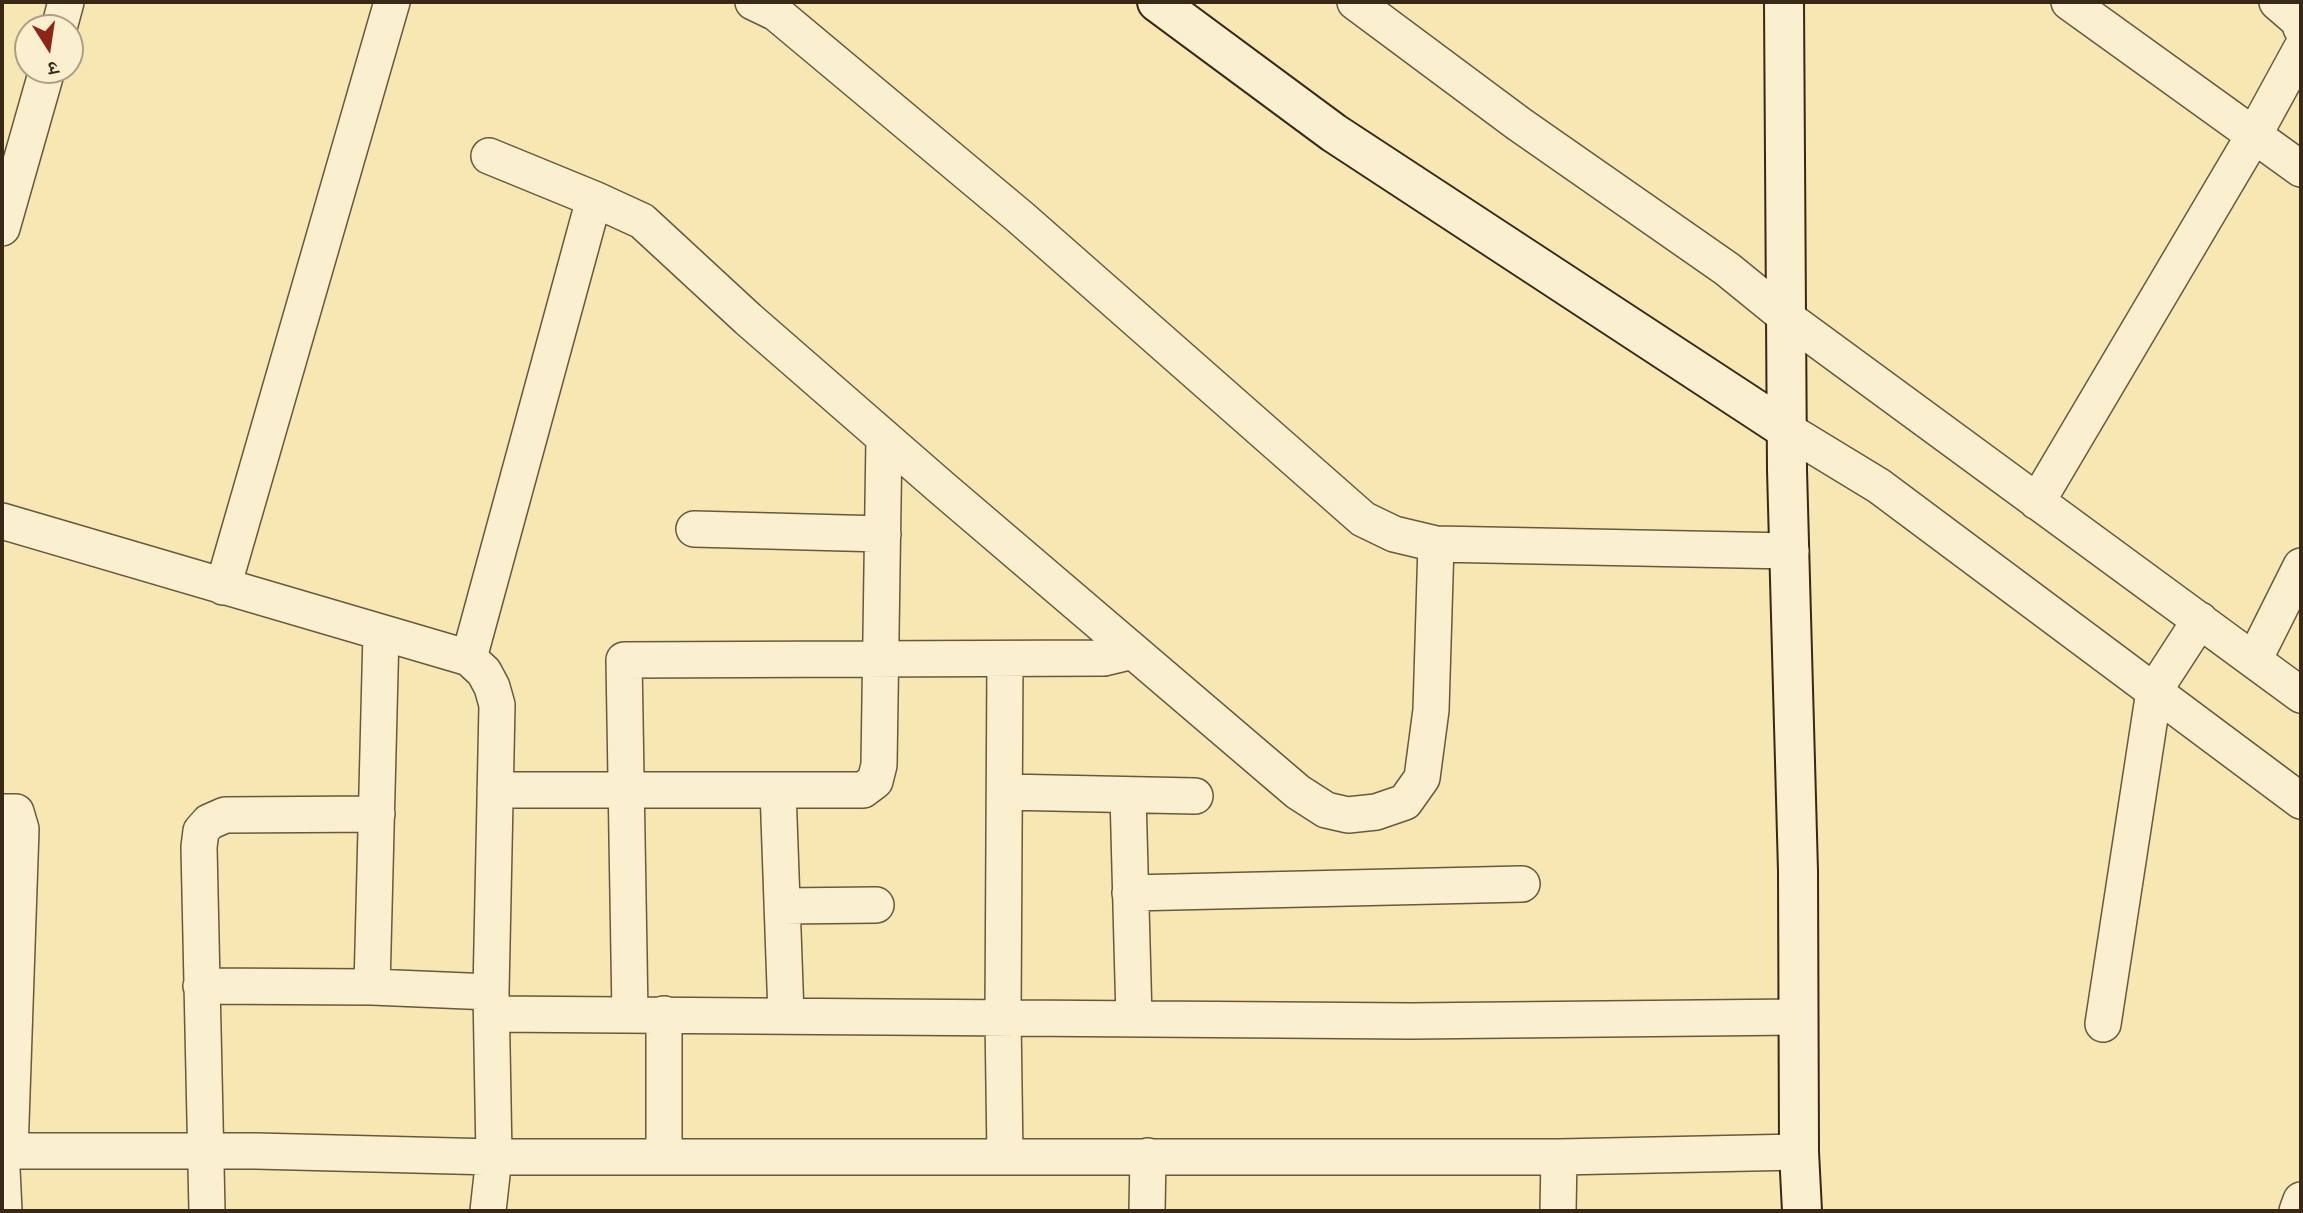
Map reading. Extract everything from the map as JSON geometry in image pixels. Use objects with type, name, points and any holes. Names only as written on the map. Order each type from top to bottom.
[{"type":"street","points":[[223,587],[392,2]]},
{"type":"street","points":[[753,2],[776,13],[1020,217],[1363,519],[1394,534],[1436,544],[1791,551]]},
{"type":"street","points":[[1157,2],[1334,133],[1787,430],[1879,486],[2301,801]]},
{"type":"street","points":[[1355,2],[1519,124],[1727,269],[1786,317],[2301,695]]},
{"type":"street","points":[[1784,2],[1787,430],[1798,871],[1799,1152],[1802,1211]]},
{"type":"street","points":[[2069,2],[2301,169]]},
{"type":"street","points":[[2277,2],[2299,21],[2301,28]]},
{"type":"street","points":[[2037,502],[2254,135],[2301,49]]},
{"type":"street","points":[[2,228],[43,84]]},
{"type":"street","points":[[489,156],[642,221],[748,319],[884,438],[1298,792],[1326,810],[1348,815],[1376,812],[1405,802],[1422,778],[1430,710],[1436,544]]},
{"type":"street","points":[[469,658],[594,199]]},
{"type":"street","points":[[495,790],[863,790],[875,781],[879,765],[884,438]]},
{"type":"street","points":[[2,521],[469,658],[484,672],[497,705],[491,1003],[494,1157],[488,1211]]},
{"type":"street","points":[[694,529],[883,534]]},
{"type":"street","points":[[2254,660],[2301,566]]},
{"type":"street","points":[[2103,1024],[2154,691],[2200,620]]},
{"type":"street","points":[[372,987],[382,633]]},
{"type":"street","points":[[630,1014],[624,660],[1104,658],[1133,651]]},
{"type":"street","points":[[1005,659],[1005,1157]]},
{"type":"street","points":[[778,790],[786,1015]]},
{"type":"street","points":[[1004,792],[1195,796]]},
{"type":"street","points":[[1128,795],[1135,1018]]},
{"type":"street","points":[[2,812],[16,812],[20,829],[9,968],[4,1211]]},
{"type":"street","points":[[206,1211],[198,847],[201,831],[209,822],[225,815],[377,814]]},
{"type":"street","points":[[1130,893],[1522,884]]},
{"type":"street","points":[[782,906],[876,905]]},
{"type":"street","points":[[201,986],[372,987],[491,1003],[630,1014],[1411,1021],[1798,1017]]},
{"type":"street","points":[[664,1014],[664,1157]]},
{"type":"street","points":[[4,1157],[204,1151],[494,1157],[1559,1157],[1799,1152]]},
{"type":"street","points":[[1147,1211],[1148,1156]]},
{"type":"street","points":[[1559,1157],[1559,1211]]},
{"type":"street","points":[[2297,1211],[2301,1200]]}]
